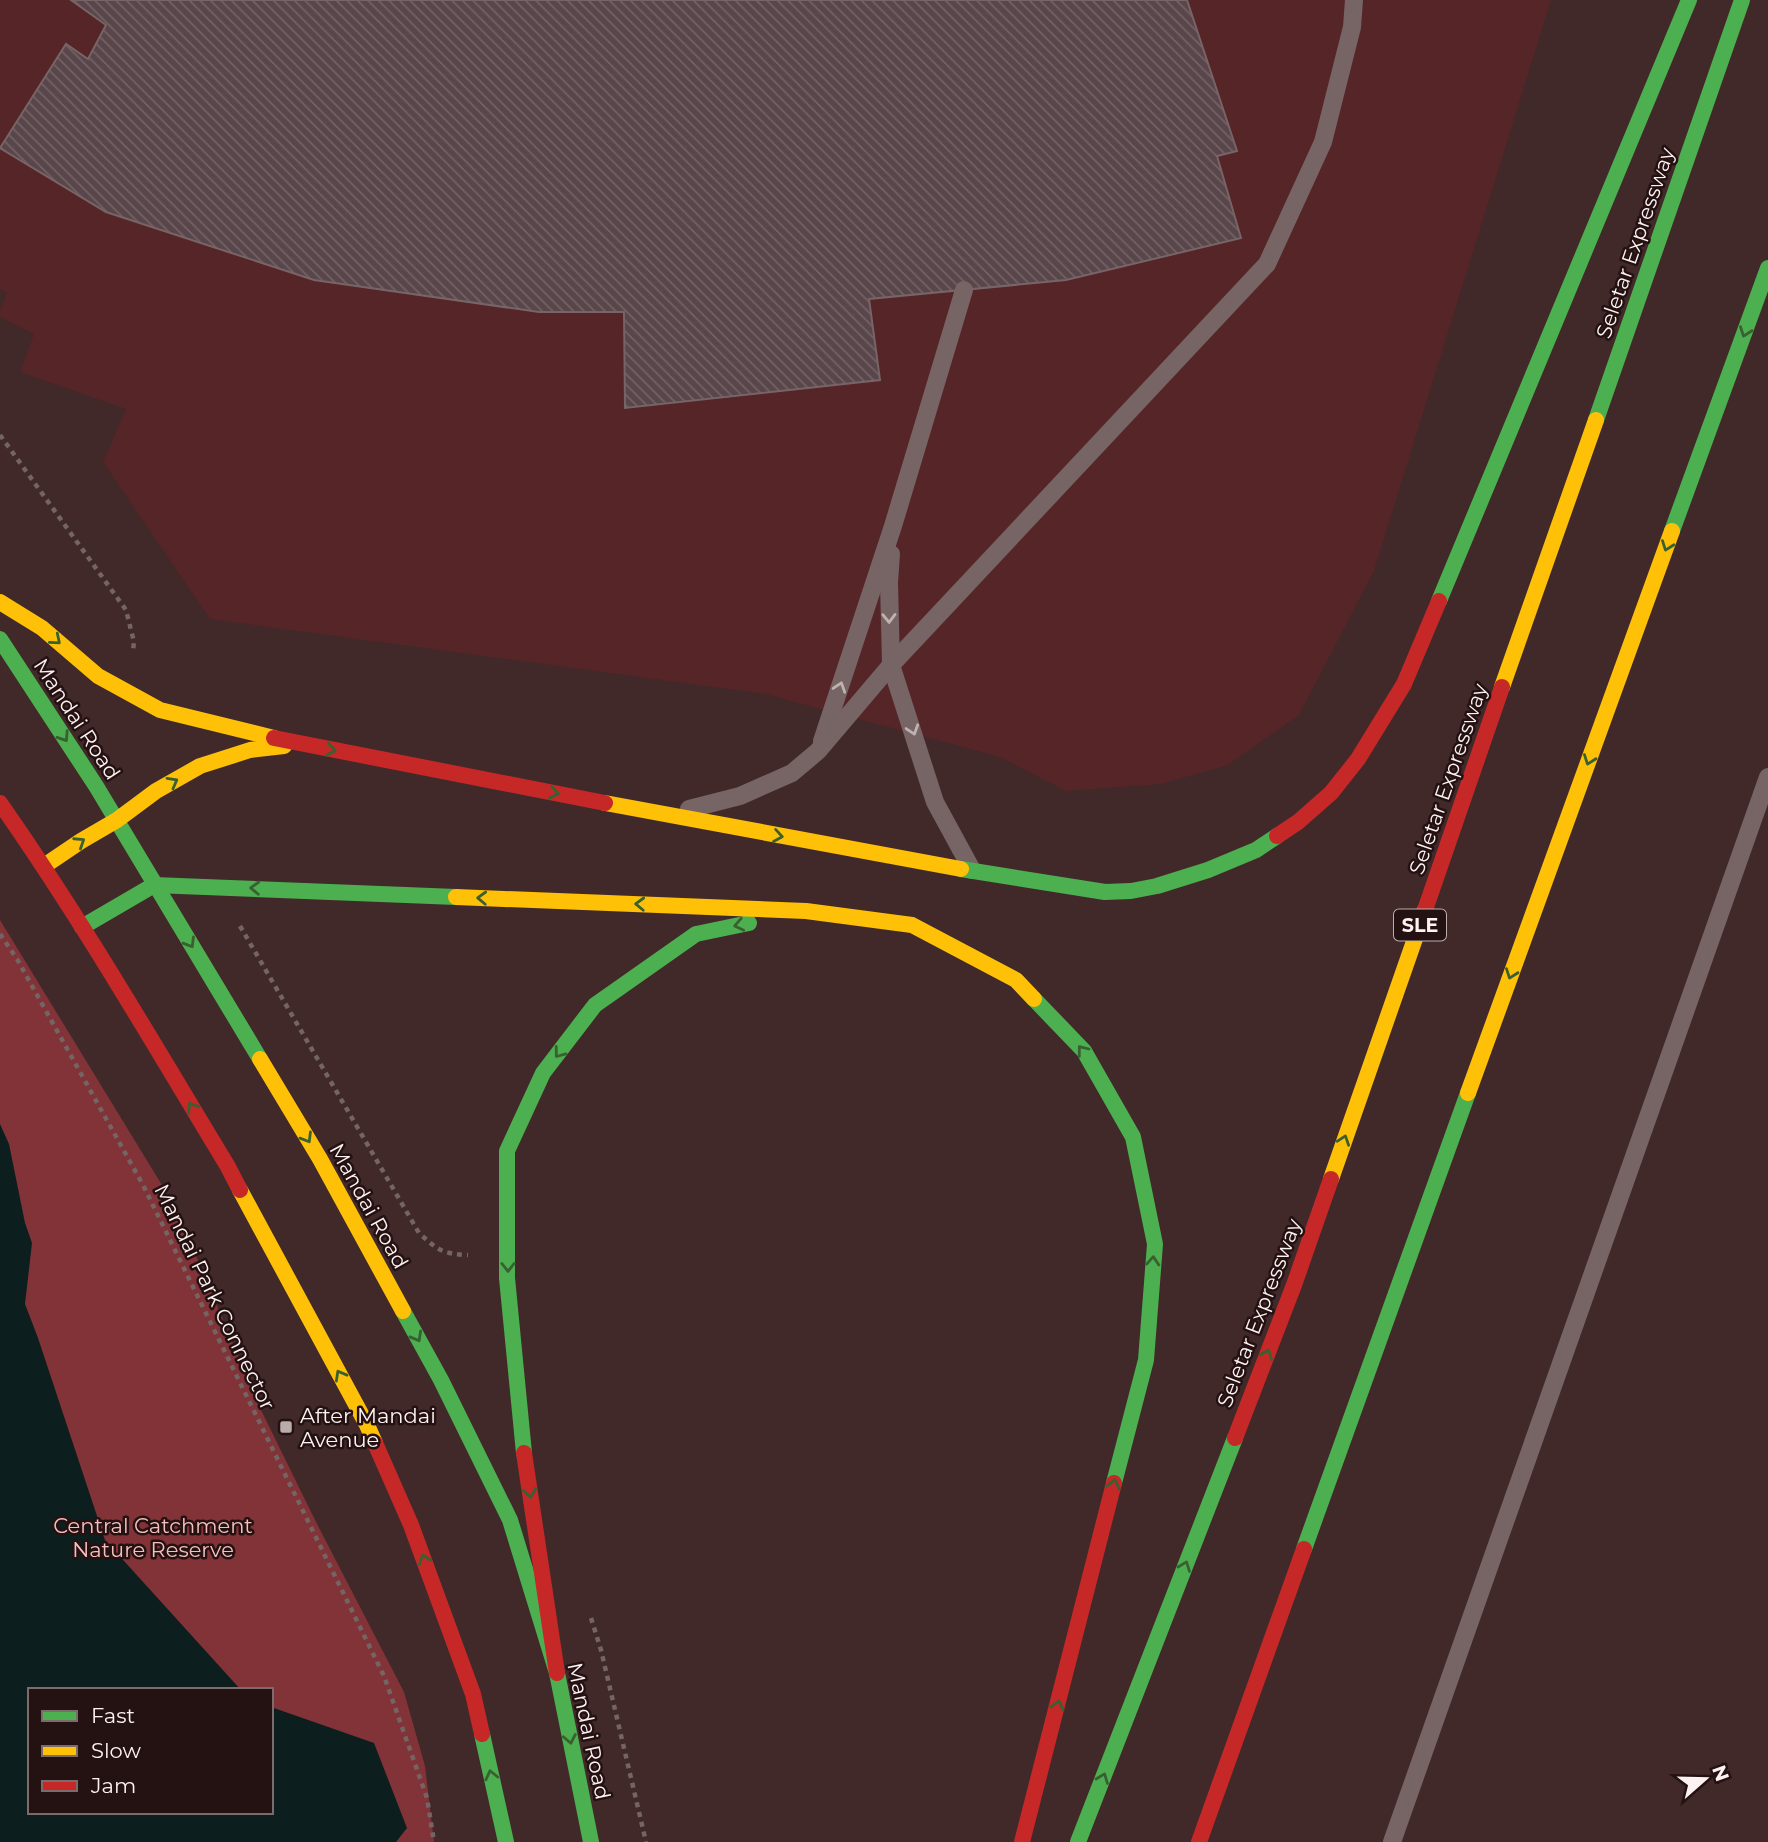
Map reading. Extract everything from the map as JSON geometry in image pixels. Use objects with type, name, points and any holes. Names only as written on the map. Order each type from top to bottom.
[{"type":"main road","points":[[0,602],[42,628],[98,676],[160,710],[299,744],[665,815],[1105,892],[1157,886],[1208,870],[1255,850],[1298,822],[1331,793],[1358,759],[1404,684],[1689,0]]},
{"type":"main road","name":"Seletar Expressway","points":[[1078,1842],[1294,1285],[1742,0]]},
{"type":"main road","points":[[1199,1842],[1768,268]]},
{"type":"main road","name":"Mandai Road","points":[[0,639],[117,820],[320,1159],[441,1380],[510,1520],[557,1673],[591,1842]]},
{"type":"main road","points":[[44,866],[117,820],[156,791],[200,766],[250,750],[299,744]]},
{"type":"main road","points":[[0,803],[44,866],[227,1165],[367,1425],[411,1525],[473,1694],[506,1842]]},
{"type":"main road","points":[[82,927],[154,885],[806,911],[912,925],[1016,980],[1084,1051],[1133,1137],[1154,1244],[1146,1360],[1023,1842]]},
{"type":"main road","points":[[557,1673],[523,1446],[507,1278],[507,1152],[543,1073],[595,1005],[696,934],[806,911]]},
{"type":"lane","points":[[665,815],[740,796],[792,774],[818,751],[891,665],[1267,264],[1323,142],[1352,27],[1354,0]]},
{"type":"lane","points":[[818,751],[893,526],[964,290]]},
{"type":"lane","points":[[893,526],[889,583],[891,665],[935,802],[973,871]]},
{"type":"lane","points":[[1392,1842],[1768,777]]},
{"type":"path","points":[[0,435],[126,610],[134,642],[132,655]]},
{"type":"path","name":"Mandai Park Connector","points":[[0,934],[143,1185],[384,1676],[427,1798],[434,1842]]},
{"type":"shaded area","points":[[0,0],[1551,0],[1374,571],[1299,715],[1228,765],[1161,784],[1066,791],[1000,757],[765,694],[210,619],[103,462],[126,409],[20,372],[34,334],[0,317],[7,293],[0,289]]},
{"type":"shaded area","points":[[0,1124],[9,1144],[25,1223],[32,1243],[25,1304],[105,1540],[239,1688],[28,1688],[28,1814],[273,1814],[273,1708],[374,1743],[407,1828],[396,1842],[0,1842]]},
{"type":"green space","name":"Central Catchment Nature Reserve","points":[[0,920],[176,1208],[260,1408],[404,1692],[425,1766],[434,1842],[0,1842]]},
{"type":"building","points":[[71,0],[1187,0],[1237,151],[1217,156],[1241,238],[1066,280],[869,299],[880,380],[625,408],[624,312],[539,312],[314,280],[106,212],[0,148],[66,44],[88,59],[106,25]]},
{"type":"traffic: fast","points":[[1439,601],[1689,0]]},
{"type":"traffic: fast","points":[[1596,420],[1742,0]]},
{"type":"traffic: fast","points":[[1672,531],[1768,268]]},
{"type":"traffic: fast","points":[[0,639],[96,786],[260,1059]]},
{"type":"traffic: fast","points":[[961,869],[1105,892],[1131,891],[1208,870],[1256,850],[1277,836]]},
{"type":"traffic: fast","points":[[82,927],[154,885],[456,897]]},
{"type":"traffic: fast","points":[[524,1453],[507,1278],[507,1151],[543,1073],[595,1005],[696,934],[749,923]]},
{"type":"traffic: fast","points":[[1034,999],[1084,1051],[1133,1137],[1155,1244],[1146,1360],[1114,1483]]},
{"type":"traffic: fast","points":[[1304,1549],[1468,1093]]},
{"type":"traffic: fast","points":[[403,1311],[441,1380],[510,1520],[557,1673],[591,1842]]},
{"type":"traffic: fast","points":[[1078,1842],[1235,1438]]},
{"type":"traffic: fast","points":[[482,1734],[506,1842]]},
{"type":"traffic: slow","points":[[1502,687],[1596,420]]},
{"type":"traffic: slow","points":[[1468,1093],[1672,531]]},
{"type":"traffic: slow","points":[[0,602],[42,628],[98,676],[160,710],[274,738]]},
{"type":"traffic: slow","points":[[44,866],[117,820],[156,791],[200,766],[250,750],[284,746]]},
{"type":"traffic: slow","points":[[605,803],[961,869]]},
{"type":"traffic: slow","points":[[456,897],[806,911],[912,925],[1016,980],[1034,999]]},
{"type":"traffic: slow","points":[[1331,1179],[1425,910]]},
{"type":"traffic: slow","points":[[260,1059],[320,1159],[403,1311]]},
{"type":"traffic: slow","points":[[240,1190],[375,1443]]},
{"type":"traffic: jam","points":[[1277,836],[1298,822],[1331,793],[1358,759],[1404,684],[1439,601]]},
{"type":"traffic: jam","points":[[1425,910],[1502,687]]},
{"type":"traffic: jam","points":[[274,738],[605,803]]},
{"type":"traffic: jam","points":[[0,803],[116,982],[240,1190]]},
{"type":"traffic: jam","points":[[1235,1438],[1294,1285],[1331,1179]]},
{"type":"traffic: jam","points":[[375,1443],[411,1525],[473,1694],[482,1734]]},
{"type":"traffic: jam","points":[[524,1453],[557,1673]]},
{"type":"traffic: jam","points":[[1022,1842],[1114,1483]]},
{"type":"traffic: jam","points":[[1199,1842],[1304,1549]]},
{"type":"place","name":"After Mandai Avenue","points":[[286,1427]]}]
